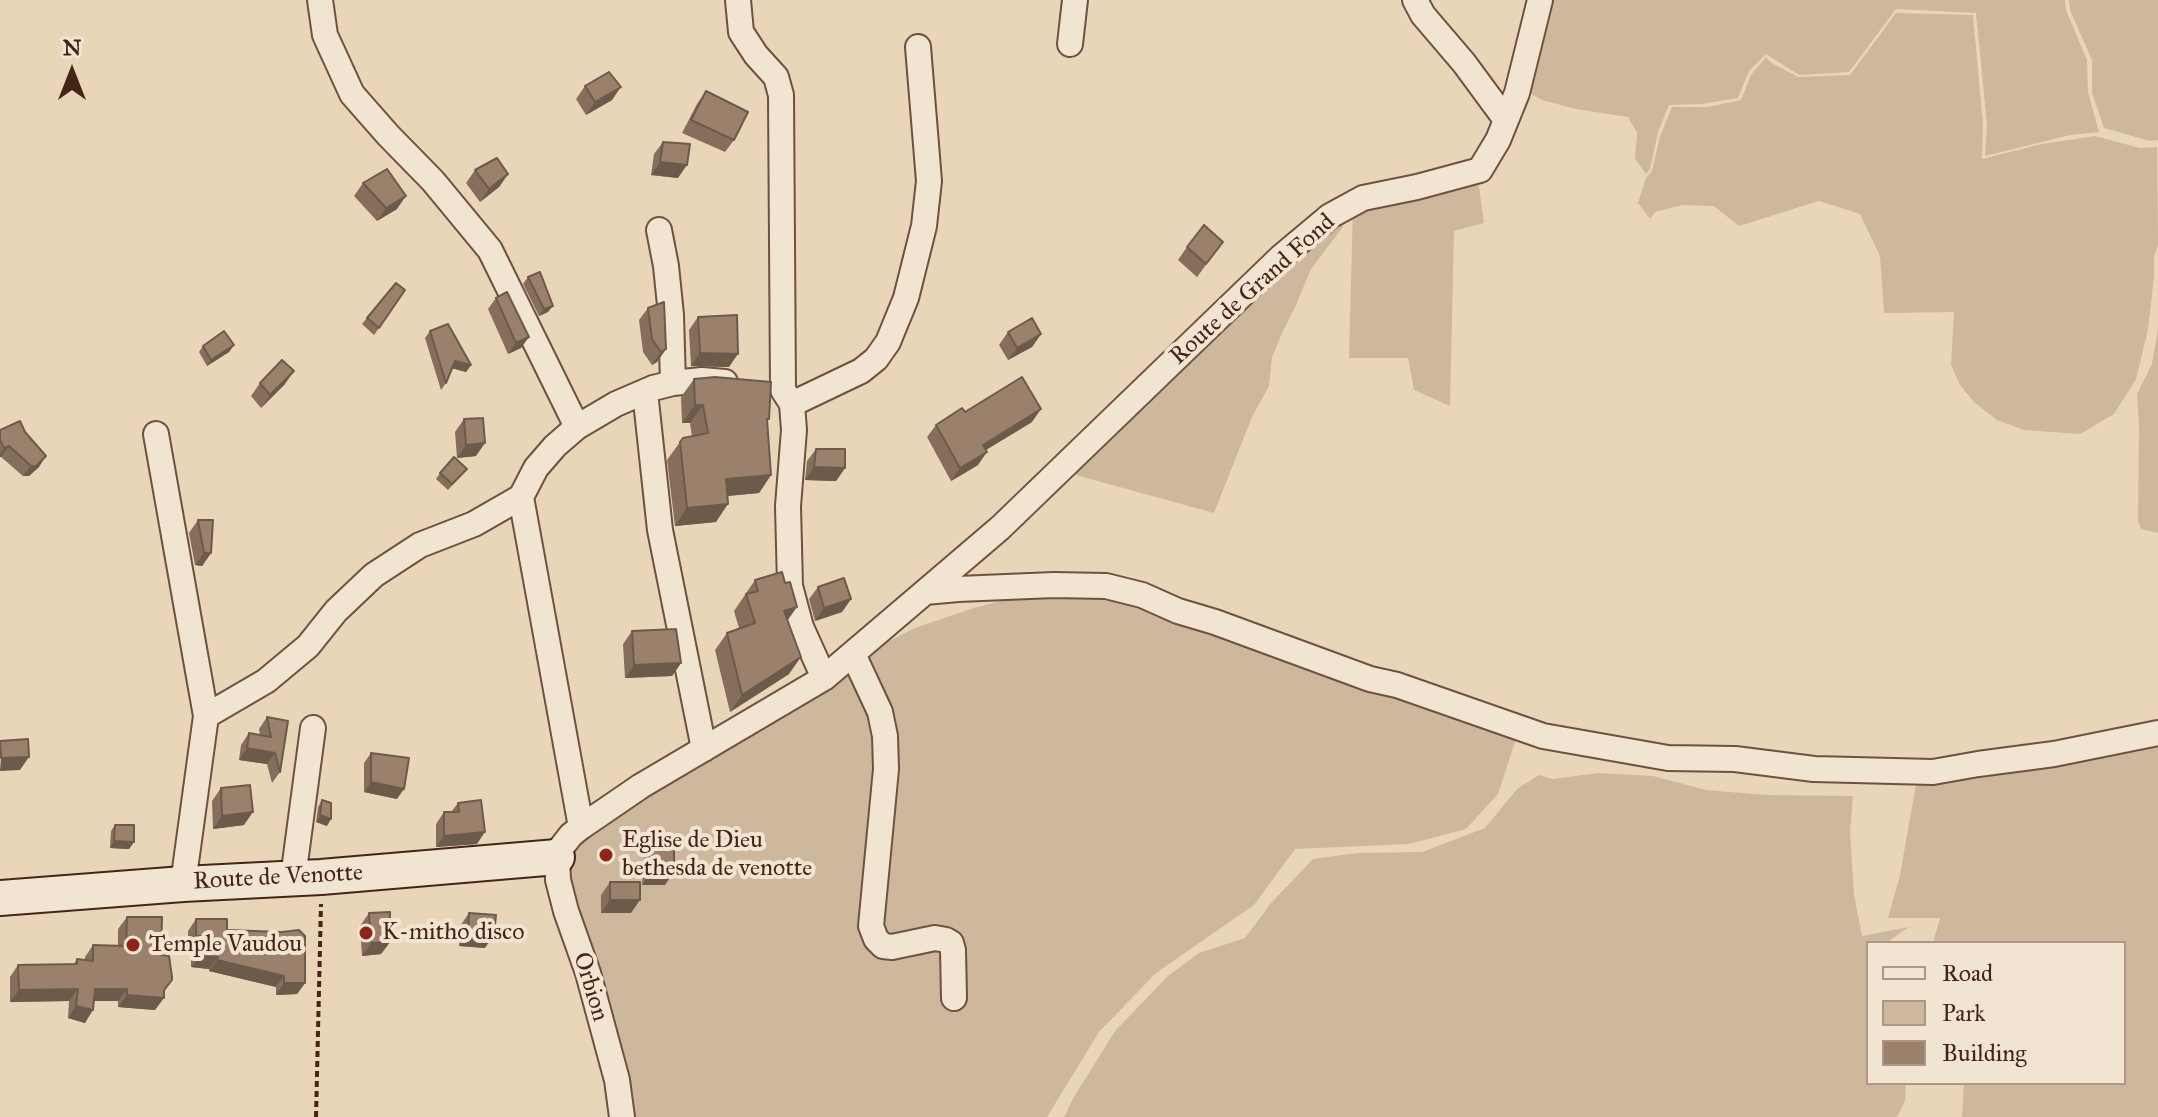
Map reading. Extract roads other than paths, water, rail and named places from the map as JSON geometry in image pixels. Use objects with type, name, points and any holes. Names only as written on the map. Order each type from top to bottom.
[{"type":"street","points":[[320,0],[325,35],[352,94],[433,181],[490,250],[577,427]]},
{"type":"street","points":[[738,0],[741,32],[776,77],[781,95],[771,390],[794,430],[788,506],[790,586],[801,627],[824,678]]},
{"type":"street","points":[[1070,44],[1075,0]]},
{"type":"street","points":[[1415,0],[1423,15],[1506,120]]},
{"type":"street","name":"Route de Grand Fond","points":[[557,857],[565,841],[581,827],[641,786],[824,678],[853,654],[1000,528],[1281,257],[1330,216],[1363,198],[1480,170],[1498,140],[1517,93],[1540,0]]},
{"type":"street","points":[[206,716],[266,681],[308,646],[336,611],[374,575],[420,545],[474,524],[521,497],[536,468],[555,446],[577,427],[616,404],[673,383],[702,380],[771,390],[861,371],[876,359],[888,342],[906,298],[924,226],[929,181],[918,47]]},
{"type":"street","points":[[659,230],[668,278],[673,383]]},
{"type":"street","points":[[645,392],[660,530],[704,749]]},
{"type":"street","points":[[156,434],[206,716],[183,884]]},
{"type":"street","points":[[521,497],[581,827]]},
{"type":"street","points":[[925,592],[1054,585],[1106,586],[1142,595],[1178,611],[1370,679],[1397,685],[1543,736],[1668,758],[1735,759],[1814,769],[1933,772],[2054,754],[2158,733]]},
{"type":"street","points":[[853,654],[880,712],[885,736],[886,769],[871,926],[876,939],[883,946],[935,938],[951,943],[954,998]]},
{"type":"street","points":[[307,878],[313,728]]},
{"type":"street","name":"Route de Venotte","points":[[0,898],[307,878],[557,857]]},
{"type":"street","name":"Orbion","points":[[557,857],[561,893],[588,973],[617,1080],[622,1117]]},
{"type":"place","name":"Eglise de Dieu bethesda de venotte","points":[[606,855]]},
{"type":"place","name":"K-mitho disco","points":[[366,933]]},
{"type":"place","name":"Temple Vaudou","points":[[133,945]]}]
